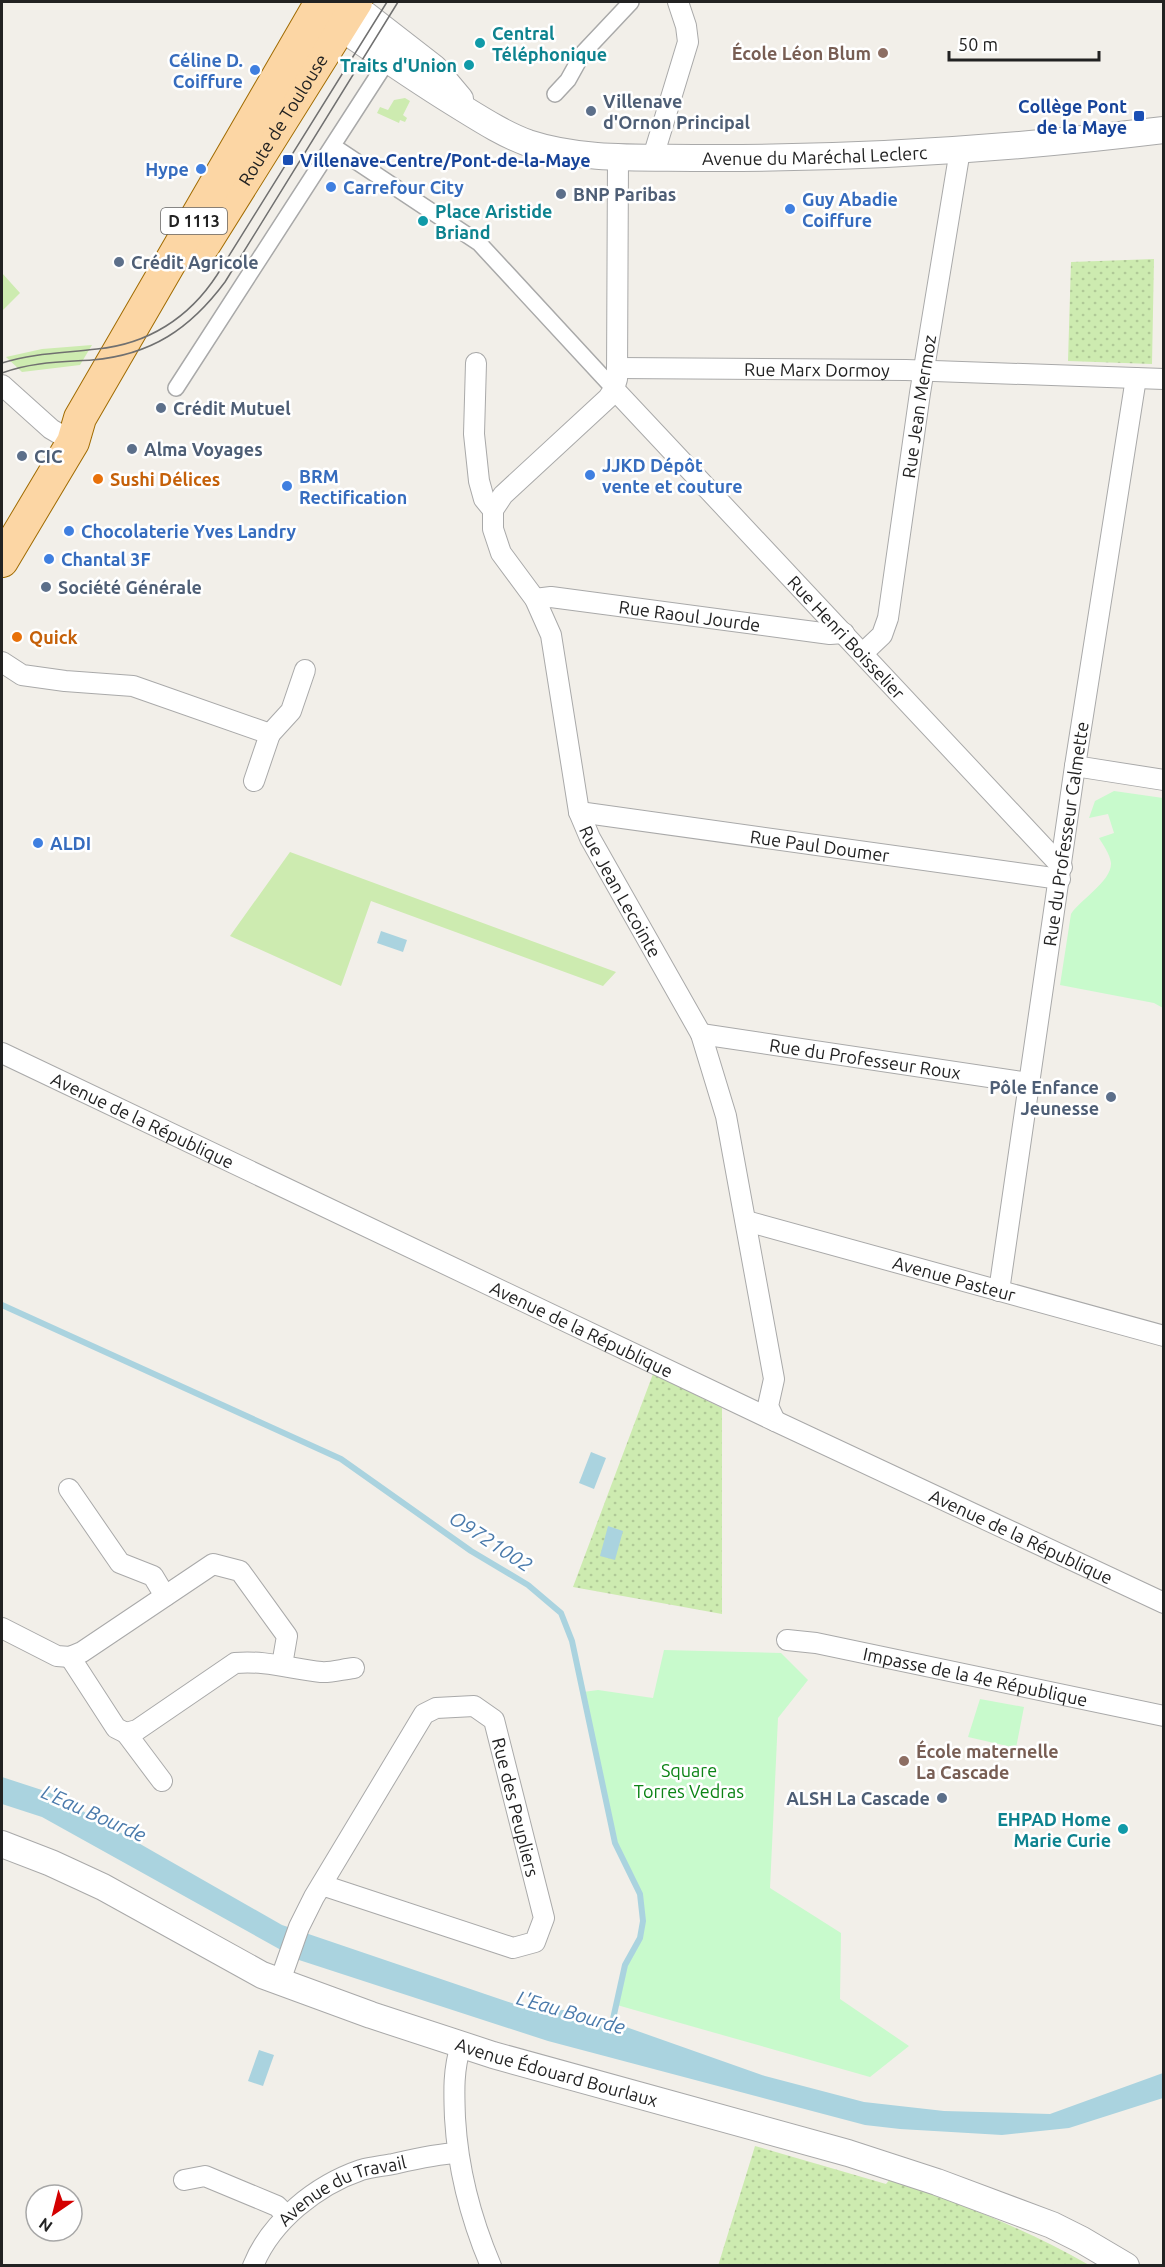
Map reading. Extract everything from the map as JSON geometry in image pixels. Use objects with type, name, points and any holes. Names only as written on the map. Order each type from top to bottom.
[{"type":"main road","name":"Route de Toulouse","points":[[2,561],[73,442],[80,418],[321,2]]},
{"type":"main road","name":"Route de Toulouse","points":[[73,442],[93,424],[346,7]]},
{"type":"street","points":[[555,94],[568,80],[582,53],[631,2]]},
{"type":"street","points":[[652,157],[688,42],[686,26],[678,2]]},
{"type":"street","name":"Avenue du Maréchal Leclerc","points":[[346,7],[422,84],[504,133],[529,143],[570,153],[652,157],[855,157],[1036,145],[1164,130]]},
{"type":"street","points":[[176,388],[384,66]]},
{"type":"street","points":[[333,146],[478,243],[615,389]]},
{"type":"street","name":"Rue Jean Mermoz","points":[[863,653],[882,635],[888,618],[924,371],[960,150]]},
{"type":"street","points":[[493,510],[503,495],[598,408],[615,389],[618,156]]},
{"type":"street","name":"Rue Jean Lecointe","points":[[476,363],[474,434],[484,499],[493,510],[493,529],[501,553],[535,598],[550,635],[579,812],[590,838],[701,1034],[726,1116],[774,1379],[768,1406],[775,1421]]},
{"type":"street","name":"Rue Marx Dormoy","points":[[617,368],[924,371],[1164,379]]},
{"type":"street","name":"Rue du Professeur Calmette","points":[[999,1291],[1075,766],[1136,378]]},
{"type":"street","points":[[2,385],[51,429],[73,442]]},
{"type":"street","name":"Rue Henri Boisselier","points":[[615,389],[863,653],[1061,873]]},
{"type":"street","name":"Rue Raoul Jourde","points":[[535,598],[551,597],[830,634],[844,633]]},
{"type":"street","points":[[2,662],[22,675],[133,686],[270,734]]},
{"type":"street","points":[[254,781],[270,734],[291,711],[305,670]]},
{"type":"street","points":[[1075,766],[1164,780]]},
{"type":"street","name":"Rue Paul Doumer","points":[[579,812],[1061,873]]},
{"type":"street","name":"Rue du Professeur Roux","points":[[701,1034],[1029,1083]]},
{"type":"street","name":"Avenue de la République","points":[[2,1053],[775,1421],[1164,1603]]},
{"type":"street","name":"Avenue Pasteur","points":[[746,1221],[1164,1336]]},
{"type":"street","points":[[69,1489],[120,1563],[153,1576],[165,1596]]},
{"type":"street","points":[[2,1628],[57,1656],[70,1658],[213,1564],[240,1571],[287,1636],[282,1665]]},
{"type":"street","name":"Impasse de la 4e République","points":[[787,1640],[827,1645],[1164,1716]]},
{"type":"street","points":[[70,1658],[116,1728],[126,1733],[162,1782]]},
{"type":"street","points":[[126,1733],[137,1730],[235,1663],[249,1661],[323,1672],[354,1668]]},
{"type":"street","name":"Rue des Peupliers","points":[[280,1981],[299,1927],[322,1885],[424,1714],[436,1708],[474,1706],[494,1720],[544,1918],[535,1942],[513,1948],[322,1885]]},
{"type":"street","name":"Avenue Édouard Bourlaux","points":[[2,1844],[103,1887],[246,1967],[280,1981],[461,2045],[871,2160],[1052,2225],[1126,2265]]},
{"type":"street","points":[[461,2045],[454,2069],[457,2153],[476,2230],[491,2265]]},
{"type":"street","name":"Avenue du Travail","points":[[253,2265],[273,2231],[286,2215],[318,2192],[362,2170],[457,2153]]},
{"type":"street","points":[[184,2180],[205,2176],[277,2206],[286,2215]]},
{"type":"green space","points":[[405,98],[410,101],[403,115],[407,118],[405,122],[400,120],[399,123],[377,113],[380,107],[388,110],[394,100]]},
{"type":"green space","points":[[1154,259],[1152,364],[1068,361],[1071,262]]},
{"type":"green space","points":[[2,273],[20,293],[2,311]]},
{"type":"green space","points":[[92,345],[80,365],[22,372],[6,357],[42,349]]},
{"type":"green space","points":[[1114,791],[1163,798],[1163,1008],[1154,1003],[1060,985],[1071,914],[1101,883],[1110,870],[1109,856],[1099,838],[1114,833],[1108,814],[1089,818],[1095,801]]},
{"type":"green space","points":[[290,852],[616,972],[603,986],[371,901],[341,986],[230,936]]},
{"type":"green space","points":[[653,1374],[722,1408],[722,1614],[573,1587]]},
{"type":"green space","name":"Square Torres Vedras","points":[[664,1650],[781,1653],[808,1680],[778,1718],[770,1888],[841,1933],[840,1999],[909,2046],[870,2077],[617,2005],[625,1965],[640,1938],[643,1921],[640,1894],[615,1843],[583,1692],[598,1690],[653,1698]]},
{"type":"green space","points":[[980,1699],[1024,1707],[1016,1748],[968,1737]]},
{"type":"green space","points":[[755,2146],[886,2184],[890,2179],[916,2188],[1017,2228],[1089,2265],[718,2266]]},
{"type":"water","points":[[381,931],[407,940],[403,952],[377,943]]},
{"type":"water","points":[[591,1452],[606,1458],[594,1489],[579,1483]]},
{"type":"water","points":[[608,1526],[623,1531],[615,1560],[600,1556]]},
{"type":"water","name":"L'Eau Bourde","points":[[2,1777],[51,1793],[282,1925],[538,2012],[575,2009],[765,2076],[864,2102],[944,2111],[1050,2114],[1163,2073],[1163,2098],[1069,2128],[1002,2135],[900,2129],[865,2125],[548,2041],[299,1960],[42,1817],[2,1804]]},
{"type":"water","points":[[259,2050],[274,2055],[263,2086],[248,2081]]},
{"type":"waterway","name":"O9721002","points":[[2,1305],[341,1459],[471,1551],[528,1585],[561,1613],[572,1641],[615,1843],[640,1894],[643,1921],[640,1938],[625,1965],[611,2028]]},
{"type":"tram line","points":[[2,363],[25,357],[116,346],[133,341],[166,326],[194,304],[217,275],[387,2]]},
{"type":"tram line","points":[[2,373],[35,365],[92,360],[133,352],[168,337],[198,313],[225,282],[398,2]]},
{"type":"place","name":"Central Téléphonique","points":[[480,43]]},
{"type":"place","name":"École Léon Blum","points":[[883,53]]},
{"type":"place","name":"Traits d'Union","points":[[469,65]]},
{"type":"place","name":"Céline D. Coiffure","points":[[255,70]]},
{"type":"place","name":"Villenave d'Ornon Principal","points":[[591,111]]},
{"type":"place","name":"Collège Pont de la Maye","points":[[1139,116]]},
{"type":"place","name":"Villenave-Centre/Pont-de-la-Maye","points":[[288,160]]},
{"type":"place","name":"Hype","points":[[201,169]]},
{"type":"place","name":"Carrefour City","points":[[331,187]]},
{"type":"place","name":"BNP Paribas","points":[[561,194]]},
{"type":"place","name":"Guy Abadie Coiffure","points":[[790,209]]},
{"type":"place","name":"Place Aristide Briand","points":[[423,221]]},
{"type":"place","name":"Crédit Agricole","points":[[119,262]]},
{"type":"place","name":"Crédit Mutuel","points":[[161,408]]},
{"type":"place","name":"Alma Voyages","points":[[132,449]]},
{"type":"place","name":"CIC","points":[[22,456]]},
{"type":"place","name":"JJKD Dépôt vente et couture","points":[[590,475]]},
{"type":"place","name":"Sushi Délices","points":[[98,479]]},
{"type":"place","name":"BRM Rectification","points":[[287,486]]},
{"type":"place","name":"Chocolaterie Yves Landry","points":[[69,531]]},
{"type":"place","name":"Chantal 3F","points":[[49,559]]},
{"type":"place","name":"Société Générale","points":[[46,587]]},
{"type":"place","name":"Quick","points":[[17,637]]},
{"type":"place","name":"ALDI","points":[[38,843]]},
{"type":"place","name":"Pôle Enfance Jeunesse","points":[[1111,1097]]},
{"type":"place","name":"École maternelle La Cascade","points":[[904,1761]]},
{"type":"place","name":"ALSH La Cascade","points":[[942,1798]]},
{"type":"place","name":"EHPAD Home Marie Curie","points":[[1123,1829]]}]
